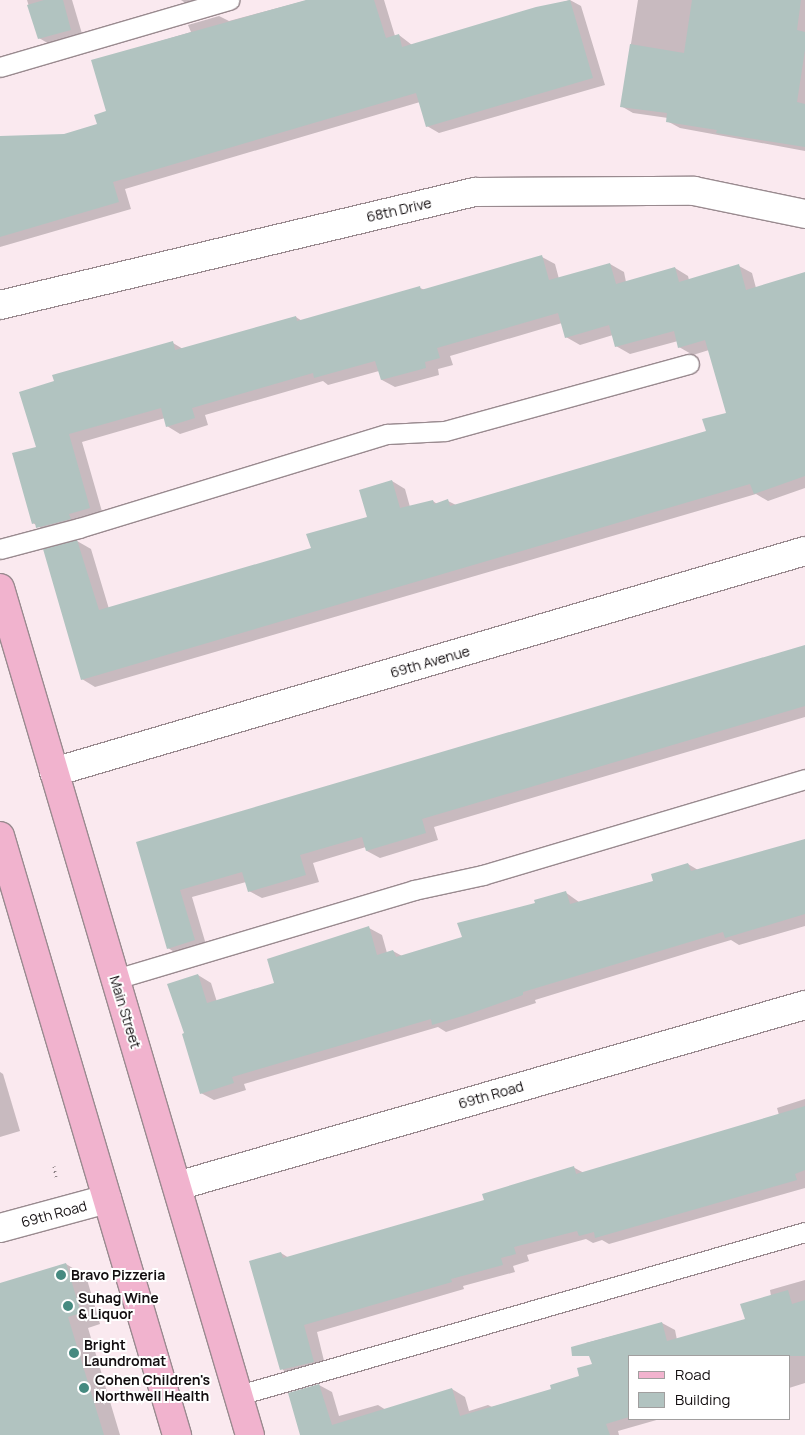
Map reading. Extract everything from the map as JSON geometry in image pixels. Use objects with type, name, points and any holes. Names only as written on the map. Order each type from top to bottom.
[{"type":"main road","name":"Main Street","points":[[0,588],[250,1435]]},
{"type":"main road","points":[[0,836],[177,1435]]},
{"type":"street","name":"68th Drive","points":[[0,306],[475,192],[694,191],[805,214]]},
{"type":"street","name":"69th Avenue","points":[[54,772],[805,551]]},
{"type":"street","name":"69th Road","points":[[177,1186],[805,1005]]},
{"type":"street","name":"69th Road","points":[[0,1228],[107,1199]]},
{"type":"lane","points":[[0,67],[229,0]]},
{"type":"lane","points":[[0,549],[79,528],[387,434],[445,431],[689,364]]},
{"type":"lane","points":[[116,979],[414,890],[484,874],[805,779]]},
{"type":"lane","points":[[239,1395],[805,1232]]},
{"type":"path","points":[[54,1166],[56,1177]]},
{"type":"building","points":[[44,0],[63,0],[71,30],[38,39],[27,5]]},
{"type":"building","points":[[306,0],[374,0],[386,38],[399,34],[402,47],[536,7],[570,0],[593,78],[426,127],[416,93],[113,182],[119,202],[0,237],[0,136],[64,134],[97,124],[94,115],[106,111],[91,60]]},
{"type":"building","points":[[692,0],[801,0],[797,30],[805,32],[805,50],[797,102],[805,104],[805,147],[716,133],[717,130],[666,122],[667,113],[620,107],[630,44],[684,53]]},
{"type":"building","points":[[542,255],[549,280],[610,263],[616,284],[675,267],[679,282],[739,264],[746,290],[805,272],[805,476],[754,494],[750,484],[81,680],[43,549],[77,540],[99,610],[311,548],[306,534],[367,517],[359,490],[392,480],[400,508],[433,500],[434,504],[448,499],[450,506],[706,431],[702,419],[726,413],[705,340],[678,348],[674,331],[615,347],[609,325],[565,338],[558,313],[437,348],[440,358],[425,362],[426,368],[381,380],[375,361],[314,378],[313,373],[192,408],[195,418],[166,427],[161,408],[69,434],[90,508],[69,514],[71,519],[36,528],[35,523],[32,524],[12,453],[36,447],[19,392],[54,381],[52,375],[173,341],[175,350],[296,316],[297,321],[420,286],[421,290]]},
{"type":"building","points":[[805,645],[805,706],[422,819],[426,833],[366,851],[362,837],[300,855],[306,875],[248,892],[242,872],[180,890],[195,940],[167,949],[136,842]]},
{"type":"building","points":[[805,839],[805,914],[725,938],[723,932],[523,992],[523,995],[466,1015],[432,1025],[431,1019],[232,1077],[234,1083],[200,1094],[182,1034],[184,1033],[167,984],[198,974],[207,1003],[274,983],[267,959],[369,926],[377,955],[393,950],[396,957],[462,937],[457,923],[535,903],[534,900],[566,891],[570,904],[653,881],[651,874],[688,863],[691,871]]},
{"type":"building","points":[[805,1106],[805,1170],[795,1174],[797,1180],[595,1238],[594,1232],[579,1236],[577,1231],[514,1247],[516,1254],[501,1258],[503,1265],[451,1279],[452,1282],[304,1325],[314,1362],[280,1370],[249,1261],[281,1252],[283,1258],[484,1200],[482,1194],[574,1166],[576,1174]]},
{"type":"building","points":[[66,1263],[81,1313],[68,1317],[104,1435],[0,1435],[0,1283]]},
{"type":"building","points":[[788,1290],[792,1304],[805,1300],[805,1356],[628,1355],[628,1417],[606,1424],[610,1435],[300,1435],[288,1393],[319,1384],[332,1425],[452,1388],[460,1416],[551,1389],[550,1385],[579,1376],[577,1368],[592,1364],[589,1356],[572,1356],[571,1347],[662,1322],[667,1341],[745,1319],[740,1304]]},
{"type":"place","name":"Bravo Pizzeria","points":[[61,1275]]},
{"type":"place","name":"Suhag Wine & Liquor","points":[[68,1306]]},
{"type":"place","name":"Bright Laundromat","points":[[74,1353]]},
{"type":"place","name":"Cohen Children's Northwell Health","points":[[84,1388]]}]
